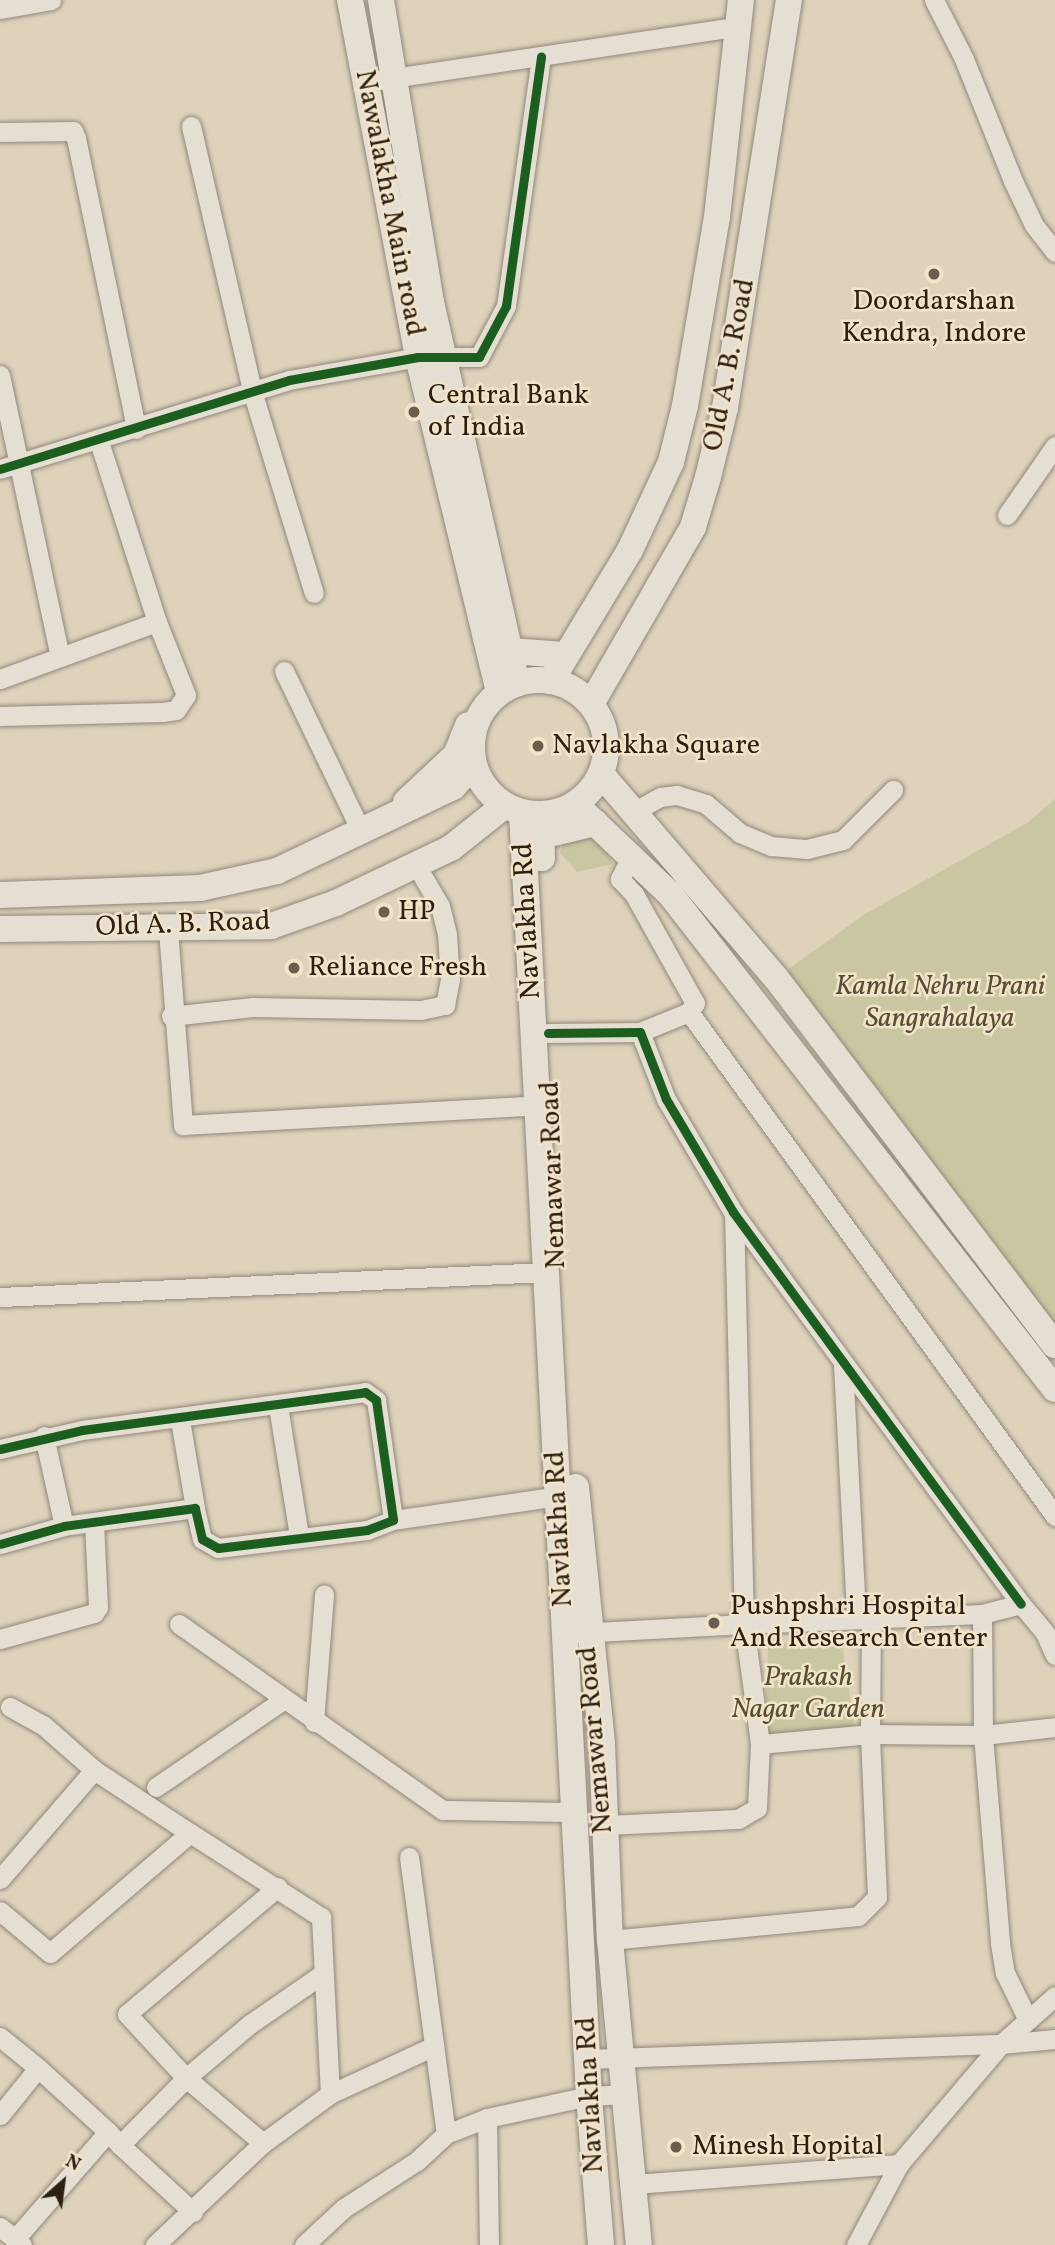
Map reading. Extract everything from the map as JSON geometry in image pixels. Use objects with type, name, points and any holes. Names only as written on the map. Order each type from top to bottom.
[{"type":"main road","name":"Nawalakha Main road","points":[[350,0],[366,82],[431,356],[510,651],[508,688]]},
{"type":"main road","name":"Nawalakha Main road","points":[[381,0],[396,78],[431,303],[431,356],[480,613],[508,688]]},
{"type":"main road","name":"Old A. B. Road","points":[[551,681],[630,550],[671,462],[685,406],[718,217],[736,27],[741,0]]},
{"type":"main road","name":"Old A. B. Road","points":[[591,704],[693,527],[719,431],[789,0]]},
{"type":"main road","points":[[373,828],[456,755],[486,678],[480,613]]},
{"type":"main road","points":[[627,641],[601,774],[575,804],[670,894],[1055,1388]]},
{"type":"main road","points":[[510,651],[565,655]]},
{"type":"main road","points":[[595,823],[520,821],[490,794],[473,765],[475,725],[508,688],[551,681],[575,689],[591,704],[606,738]]},
{"type":"main road","name":"Old A. B. Road","points":[[0,895],[200,888],[277,871],[373,828],[453,787],[473,765]]},
{"type":"main road","points":[[601,774],[776,978],[1055,1345]]},
{"type":"main road","name":"Old A. B. Road","points":[[0,929],[168,930],[271,926],[336,903],[451,848],[520,821],[575,804]]},
{"type":"main road","name":"Nemawar Road","points":[[520,821],[548,1033],[576,1633],[602,1744],[610,1940],[639,2245]]},
{"type":"main road","name":"Navlakha Rd","points":[[520,821],[559,1496],[576,1633],[574,1812],[590,2059],[589,2096],[601,2245]]},
{"type":"street","points":[[0,9],[51,0]]},
{"type":"street","points":[[934,0],[964,59],[1013,181],[1034,225],[1055,252]]},
{"type":"street","points":[[366,82],[736,27]]},
{"type":"street","points":[[8,467],[253,394],[289,380],[431,356],[480,357],[506,306],[541,56]]},
{"type":"street","points":[[191,126],[253,394],[314,593]]},
{"type":"street","points":[[0,132],[73,131],[136,429]]},
{"type":"street","points":[[0,374],[8,467],[60,657]]},
{"type":"street","points":[[0,716],[176,709],[186,695],[157,622],[99,441]]},
{"type":"street","points":[[1007,515],[1055,446]]},
{"type":"street","points":[[0,679],[157,622]]},
{"type":"street","points":[[284,671],[373,828]]},
{"type":"street","points":[[633,812],[660,797],[677,795],[706,804],[740,833],[771,846],[807,849],[843,840],[893,790]]},
{"type":"street","points":[[548,1033],[640,1032],[689,1012],[695,1003],[691,990],[634,894],[620,878],[631,857]]},
{"type":"street","points":[[172,1016],[253,1007],[421,1010],[445,1005],[450,979],[447,934],[440,906],[416,865]]},
{"type":"street","points":[[168,930],[172,1016],[183,1125],[537,1105]]},
{"type":"street","points":[[689,1012],[1055,1516]]},
{"type":"street","points":[[640,1032],[666,1099],[733,1212],[843,1364],[1045,1633],[1055,1655]]},
{"type":"street","points":[[604,1825],[738,1819],[752,1814],[757,1808],[760,1744],[744,1623],[733,1212]]},
{"type":"street","points":[[0,1297],[546,1272]]},
{"type":"street","points":[[610,1940],[858,1916],[877,1897],[864,1616],[843,1364]]},
{"type":"street","points":[[0,1449],[44,1436],[278,1406],[357,1391],[376,1398],[393,1520]]},
{"type":"street","points":[[278,1406],[299,1535]]},
{"type":"street","points":[[180,1420],[202,1539],[210,1547],[299,1535],[367,1530],[393,1520],[559,1496]]},
{"type":"street","points":[[44,1436],[64,1527]]},
{"type":"street","points":[[0,1544],[64,1527],[195,1508]]},
{"type":"street","points":[[0,1639],[94,1613],[98,1607],[94,1524]]},
{"type":"street","points":[[314,1722],[324,1594]]},
{"type":"street","points":[[576,1633],[864,1616],[982,1614],[1021,1604]]},
{"type":"street","points":[[982,1614],[983,1735],[1000,1943],[1005,1973],[1027,2018]]},
{"type":"street","points":[[179,1624],[314,1722],[443,1810],[574,1812]]},
{"type":"street","points":[[156,1787],[283,1700]]},
{"type":"street","points":[[3,1709],[43,1725],[94,1770],[321,1917],[321,1975],[330,2094]]},
{"type":"street","points":[[760,1744],[870,1734],[983,1735],[1055,1727]]},
{"type":"street","points":[[0,1879],[94,1770]]},
{"type":"street","points":[[4,1924],[50,1953],[190,1833]]},
{"type":"street","points":[[409,1857],[446,2134]]},
{"type":"street","points":[[264,2143],[186,2078],[127,2014],[278,1887]]},
{"type":"street","points":[[12,2237],[114,2138],[250,2024],[321,1975]]},
{"type":"street","points":[[856,2245],[899,2164],[1002,2044],[1027,2018],[1055,1996]]},
{"type":"street","points":[[0,2037],[38,2068],[193,2212]]},
{"type":"street","points":[[590,2059],[1002,2044],[1055,2039]]},
{"type":"street","points":[[155,2245],[264,2143],[330,2094],[434,2046]]},
{"type":"street","points":[[0,2115],[38,2068]]},
{"type":"street","points":[[304,2245],[344,2208],[417,2161],[446,2134],[487,2118],[589,2096],[626,2094]]},
{"type":"street","points":[[487,2118],[489,2245]]},
{"type":"street","points":[[634,2184],[899,2164]]},
{"type":"green space","name":"Kamla Nehru Prani Sangrahalaya","points":[[1055,799],[1055,1345],[776,978],[865,914],[1027,823]]},
{"type":"green space","points":[[567,826],[595,832],[613,864],[577,872],[560,853]]},
{"type":"green space","name":"Prakash Nagar Garden","points":[[841,1637],[855,1732],[765,1740],[768,1645]]},
{"type":"cycle path","points":[[0,469],[289,380],[418,357],[479,357],[506,306],[541,56]]},
{"type":"cycle path","points":[[548,1033],[640,1032],[666,1099],[733,1212],[1021,1604]]},
{"type":"cycle path","points":[[0,1449],[82,1430],[365,1392],[376,1400],[393,1520],[367,1530],[218,1548],[202,1539],[195,1508],[64,1526],[0,1544]]},
{"type":"place","name":"Doordarshan Kendra, Indore","points":[[934,274]]},
{"type":"place","name":"Central Bank of India","points":[[414,412]]},
{"type":"place","name":"Navlakha Square","points":[[538,746]]},
{"type":"place","name":"HP","points":[[384,912]]},
{"type":"place","name":"Reliance Fresh","points":[[294,968]]},
{"type":"place","name":"Pushpshri Hospital And Research Center","points":[[714,1623]]},
{"type":"place","name":"Minesh Hopital","points":[[676,2147]]}]
